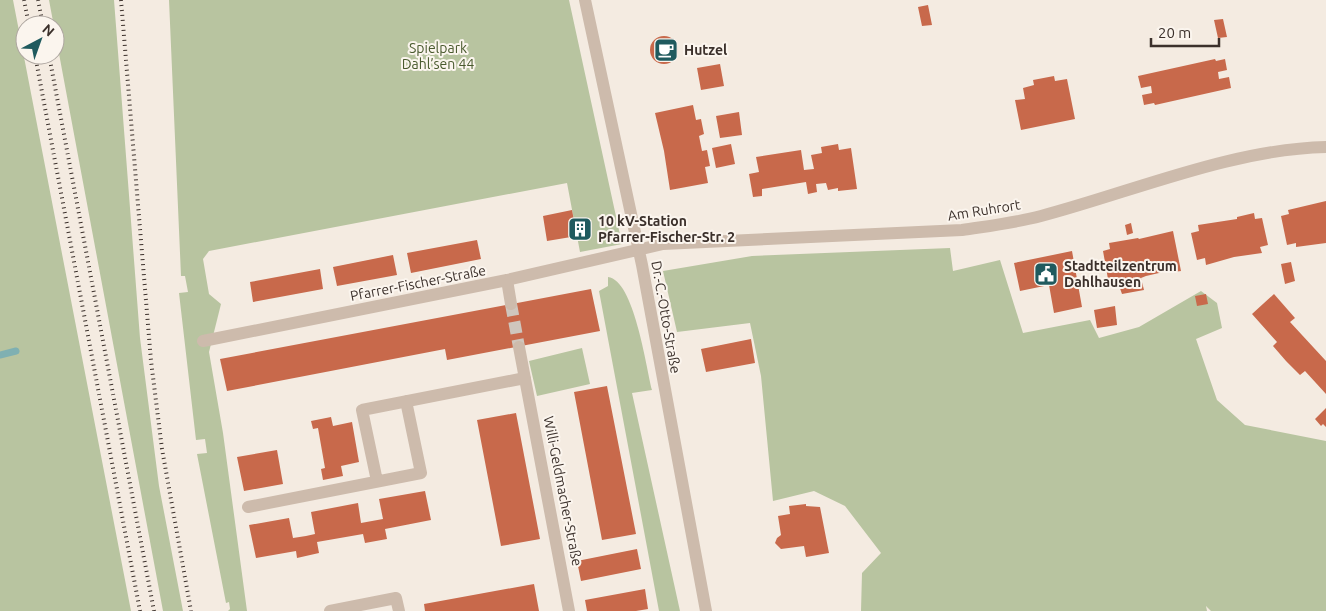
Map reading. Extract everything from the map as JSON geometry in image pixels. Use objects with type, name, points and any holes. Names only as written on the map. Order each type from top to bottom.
[{"type":"street","name":"Dr.-C.-Otto-Straße","points":[[585,0],[639,250],[706,611]]},
{"type":"street","name":"Am Ruhrort","points":[[639,250],[663,244],[962,230],[1039,216],[1220,164],[1284,151],[1326,147]]},
{"type":"street","name":"Pfarrer-Fischer-Straße","points":[[203,341],[507,280],[639,250]]},
{"type":"street","points":[[507,280],[511,304]]},
{"type":"street","name":"Willi-Geldmacher-Straße","points":[[519,346],[569,611]]},
{"type":"street","points":[[377,481],[362,410],[525,378]]},
{"type":"street","points":[[248,507],[421,473],[406,401]]},
{"type":"street","points":[[330,611],[396,598],[399,611]]},
{"type":"green space","points":[[0,0],[13,0],[16,15],[15,65],[26,65],[131,611],[0,611]]},
{"type":"green space","points":[[49,0],[114,0],[140,338],[159,486],[183,611],[163,611],[61,65],[65,65],[65,15],[52,15]]},
{"type":"green space","name":"Spielpark Dahl’sen 44","points":[[169,0],[569,0],[622,244],[580,252],[567,183],[209,251],[203,259],[209,294],[221,304],[209,352],[223,433],[247,611],[228,611],[230,609],[229,602],[226,603],[197,454],[207,453],[205,439],[196,440],[179,293],[188,292],[185,276],[181,276]]},
{"type":"green space","points":[[950,248],[953,271],[1000,260],[1023,333],[1090,320],[1099,338],[1139,327],[1201,291],[1217,303],[1222,328],[1196,339],[1217,400],[1245,425],[1326,441],[1326,611],[1211,611],[1206,606],[1207,611],[861,611],[862,573],[881,553],[845,506],[814,491],[773,501],[761,376],[750,323],[677,332],[663,271],[752,256]]},
{"type":"green space","points":[[608,277],[617,282],[632,308],[652,390],[632,393],[680,611],[659,611],[599,291],[608,286]]},
{"type":"green space","points":[[582,348],[590,384],[537,396],[529,361]]},
{"type":"building","points":[[928,5],[932,25],[922,26],[918,7]]},
{"type":"building","points":[[1223,19],[1227,37],[1218,38],[1214,20]]},
{"type":"building","points":[[664,36],[674,40],[678,50],[674,60],[664,64],[654,60],[650,50],[654,40]]},
{"type":"building","points":[[1215,59],[1216,61],[1225,59],[1227,70],[1218,72],[1219,79],[1229,77],[1231,88],[1155,105],[1154,103],[1144,105],[1142,95],[1152,93],[1151,86],[1141,88],[1138,76]]},
{"type":"building","points":[[720,64],[724,86],[701,90],[697,68]]},
{"type":"building","points":[[1054,76],[1055,81],[1067,79],[1075,119],[1021,130],[1015,100],[1025,99],[1023,88],[1034,85],[1033,80]]},
{"type":"building","points":[[693,105],[696,120],[701,119],[704,134],[699,136],[702,151],[707,150],[710,166],[705,167],[708,183],[670,190],[664,151],[655,113]]},
{"type":"building","points":[[739,112],[742,135],[720,138],[716,116]]},
{"type":"building","points":[[731,144],[735,164],[716,168],[712,148]]},
{"type":"building","points":[[838,144],[839,150],[851,148],[857,189],[838,191],[838,188],[828,190],[826,183],[816,184],[817,192],[808,194],[806,182],[762,189],[762,196],[753,197],[749,174],[759,172],[756,157],[801,150],[804,170],[814,169],[811,155],[822,153],[821,147]]},
{"type":"building","points":[[1326,201],[1326,243],[1296,247],[1296,243],[1287,245],[1281,216],[1289,214],[1288,210]]},
{"type":"building","points":[[572,210],[577,236],[547,241],[543,216]]},
{"type":"building","points":[[1254,213],[1255,219],[1262,218],[1268,245],[1260,247],[1262,253],[1234,257],[1206,265],[1205,258],[1197,260],[1191,233],[1199,231],[1198,225],[1237,219],[1237,217]]},
{"type":"building","name":"10 kV-Station Pfarrer-Fischer-Str. 2","points":[[582,223],[584,234],[579,235],[576,224]]},
{"type":"building","points":[[1131,223],[1133,233],[1127,235],[1125,225]]},
{"type":"building","points":[[1173,231],[1181,271],[1173,272],[1172,270],[1146,276],[1141,278],[1144,290],[1122,294],[1116,277],[1108,279],[1103,251],[1110,249],[1109,243],[1139,239]]},
{"type":"building","points":[[477,240],[481,259],[411,273],[407,253]]},
{"type":"building","name":"Stadtteilzentrum Dahlhausen","points":[[1072,251],[1082,307],[1054,313],[1049,285],[1020,291],[1014,263]]},
{"type":"building","points":[[393,255],[397,275],[337,286],[333,267]]},
{"type":"building","points":[[1291,262],[1295,281],[1285,284],[1281,264]]},
{"type":"building","points":[[320,269],[323,289],[253,302],[250,282]]},
{"type":"building","points":[[591,289],[600,331],[447,360],[445,349],[227,391],[220,359]]},
{"type":"building","points":[[1206,294],[1208,304],[1197,306],[1195,296]]},
{"type":"building","points":[[1274,294],[1295,318],[1290,322],[1326,361],[1326,394],[1305,371],[1300,375],[1286,361],[1273,346],[1277,342],[1252,314]]},
{"type":"building","points":[[1115,306],[1117,325],[1097,328],[1094,310]]},
{"type":"building","points":[[751,339],[755,363],[706,372],[701,349]]},
{"type":"building","points":[[607,386],[636,534],[602,540],[574,392]]},
{"type":"building","points":[[1326,408],[1326,427],[1323,424],[1321,426],[1315,419]]},
{"type":"building","points":[[516,413],[540,539],[501,546],[477,420]]},
{"type":"building","points":[[331,417],[333,426],[352,422],[359,462],[341,466],[343,476],[323,480],[321,469],[325,468],[318,428],[313,429],[311,421]]},
{"type":"building","points":[[277,450],[283,484],[244,491],[237,457]]},
{"type":"building","points":[[425,491],[431,520],[385,529],[387,539],[365,543],[363,534],[317,542],[319,553],[297,558],[296,551],[256,558],[249,525],[289,518],[293,538],[306,536],[315,534],[311,512],[358,503],[361,523],[383,519],[379,499]]},
{"type":"building","points":[[806,504],[806,506],[820,507],[829,553],[806,557],[804,546],[781,549],[775,543],[781,535],[778,516],[790,514],[789,506]]},
{"type":"building","points":[[637,549],[641,569],[581,581],[577,561]]},
{"type":"building","points":[[534,584],[539,611],[425,611],[424,604]]},
{"type":"building","points":[[645,589],[648,609],[636,611],[587,611],[585,600]]},
{"type":"waterway","points":[[0,355],[16,351]]},
{"type":"tunnel","points":[[511,304],[519,347]]},
{"type":"railway","points":[[24,0],[27,15]]},
{"type":"railway","points":[[38,0],[41,15]]},
{"type":"railway","points":[[121,0],[151,361],[162,449],[191,611]]},
{"type":"railway","points":[[37,65],[140,611]]},
{"type":"railway","points":[[51,65],[154,611]]},
{"type":"place","name":"Hutzel","points":[[666,50]]},
{"type":"place","name":"10 kV-Station Pfarrer-Fischer-Str. 2","points":[[580,229]]},
{"type":"place","name":"Stadtteilzentrum Dahlhausen","points":[[1046,274]]}]
